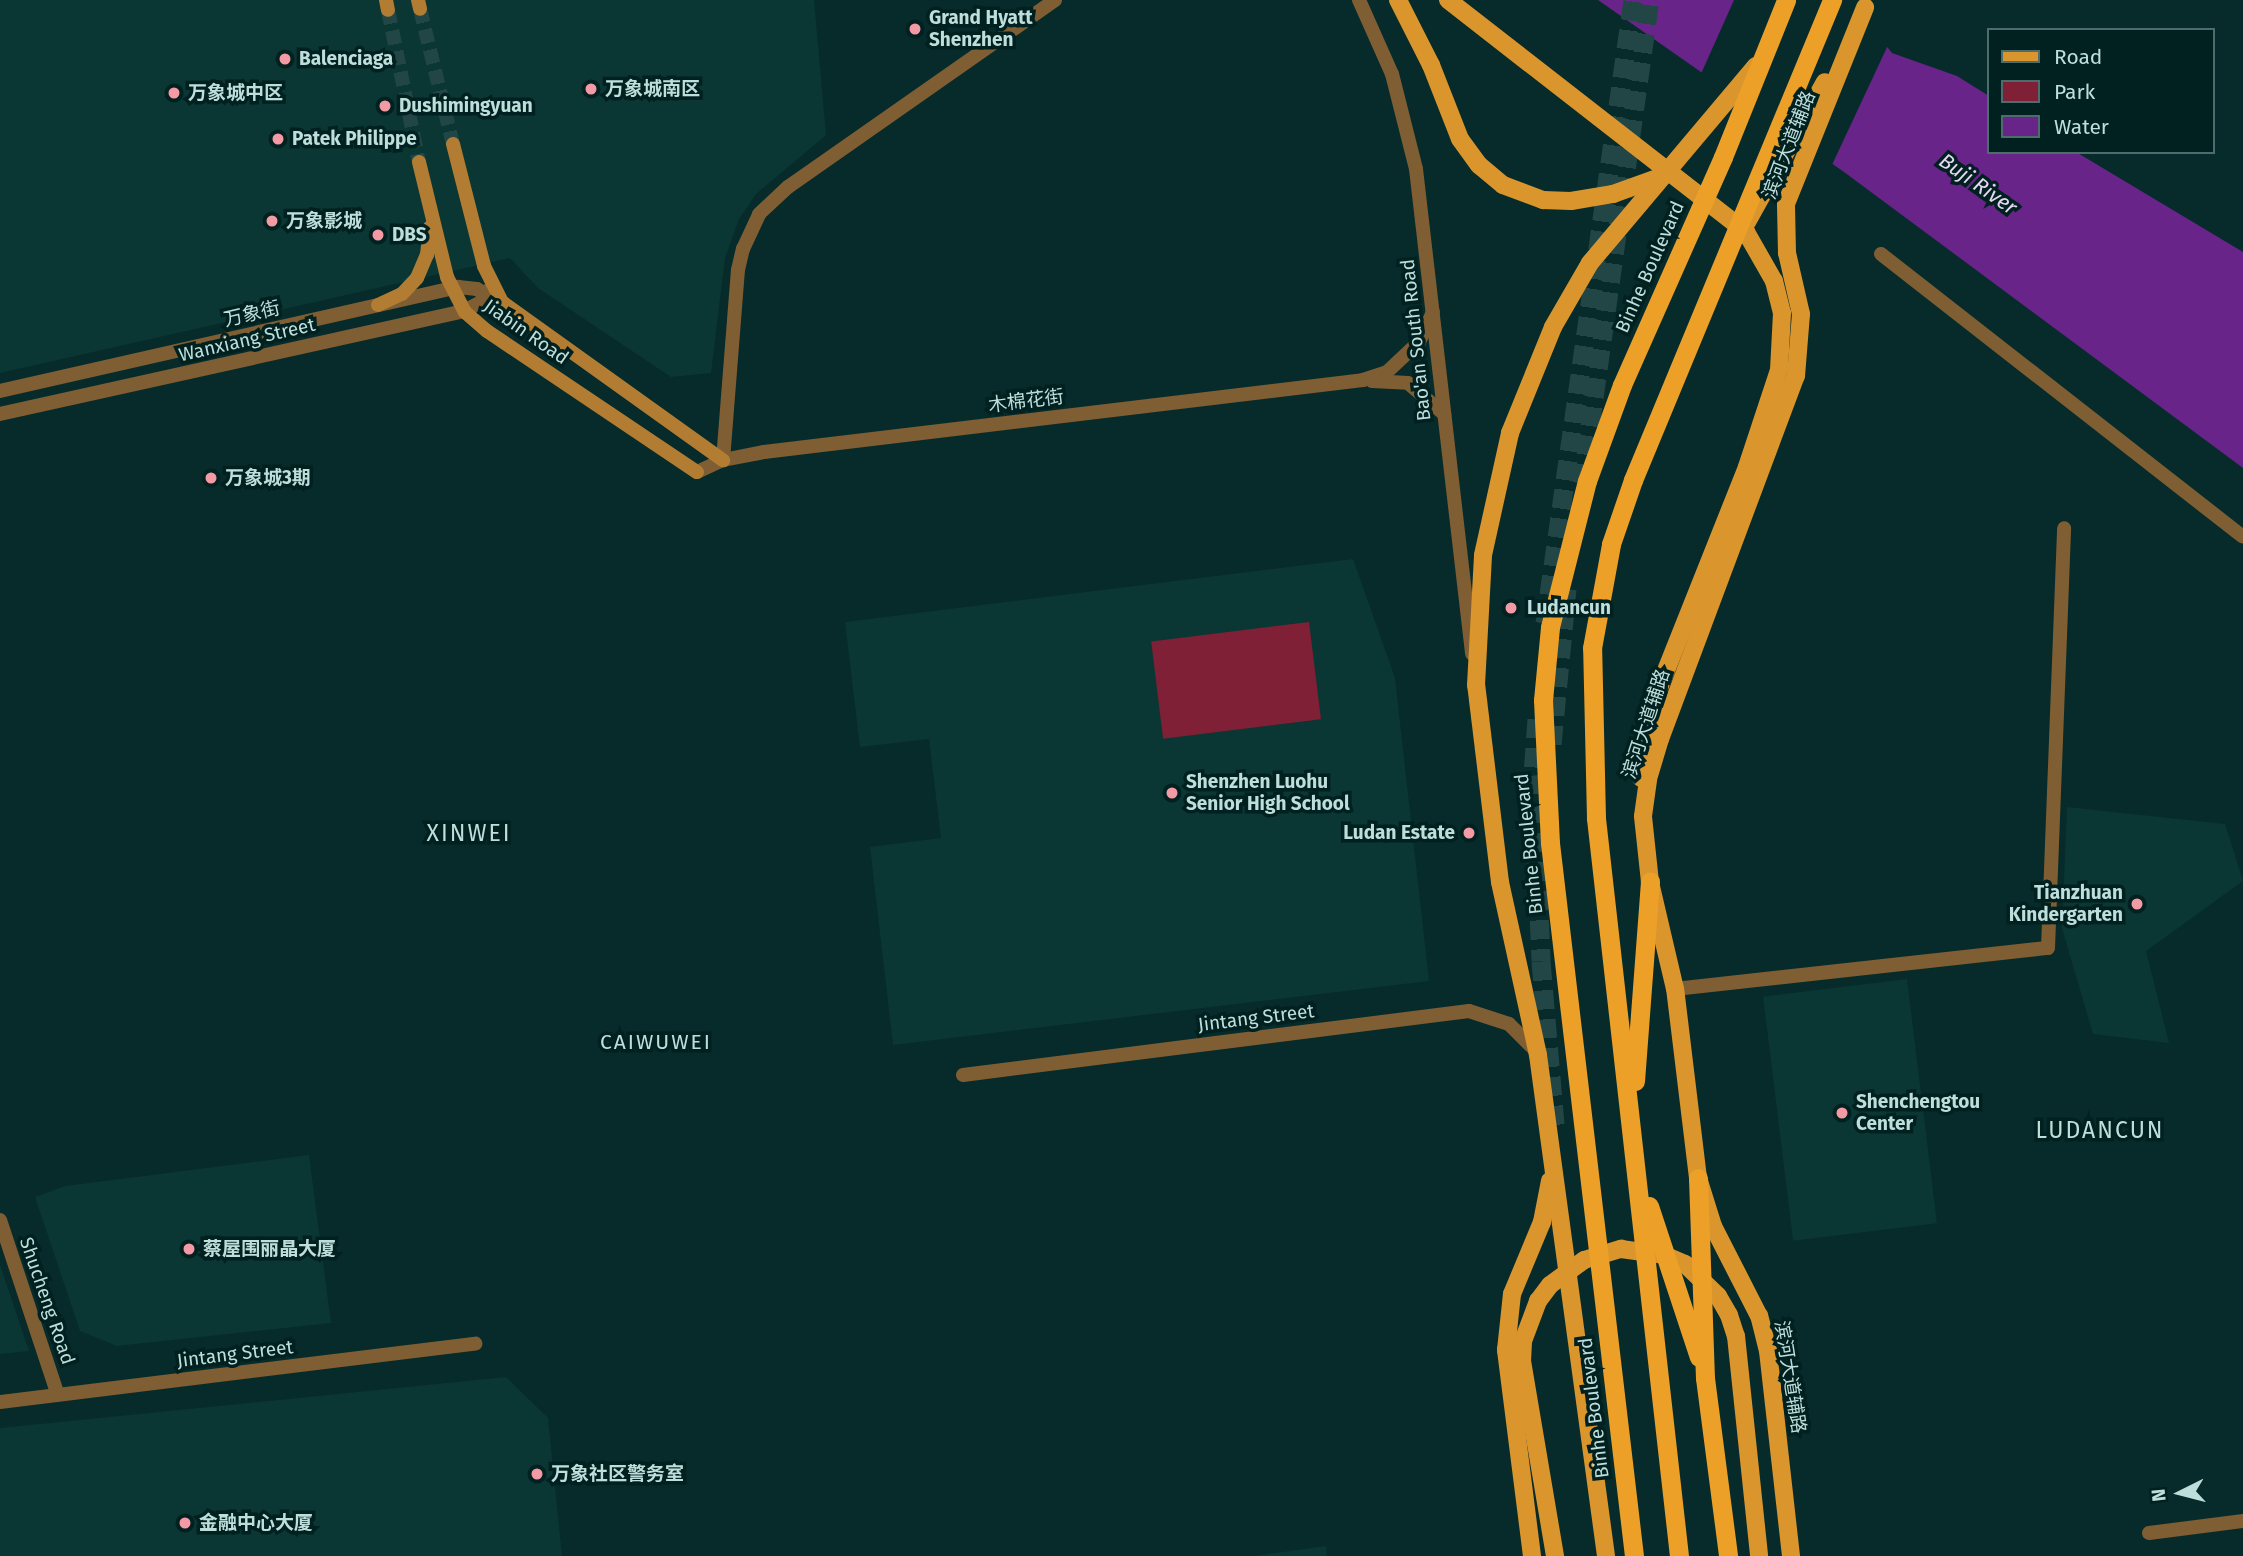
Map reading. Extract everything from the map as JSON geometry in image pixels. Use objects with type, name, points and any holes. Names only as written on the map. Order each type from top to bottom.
[{"type":"highway","name":"Binhe Boulevard","points":[[1634,1556],[1550,844],[1543,700],[1550,627],[1587,481],[1622,385],[1723,157],[1786,0]]},
{"type":"highway","points":[[1679,1556],[1596,818],[1592,648],[1609,555],[1628,492],[1718,271],[1761,186],[1832,0]]},
{"type":"highway","points":[[1631,1120],[1650,882]]},
{"type":"highway","points":[[1637,1168],[1705,1378]]},
{"type":"highway","points":[[1698,1178],[1705,1378],[1728,1556]]},
{"type":"main road","points":[[1398,0],[1431,65],[1460,139],[1490,176],[1517,192],[1571,201],[1626,191],[1661,175],[1698,137]]},
{"type":"main road","points":[[1448,0],[1724,212],[1745,232],[1774,281],[1782,313],[1779,370],[1645,736],[1643,816]]},
{"type":"main road","points":[[1761,186],[1867,3]]},
{"type":"main road","name":"滨河大道辅路","points":[[1791,1556],[1768,1351],[1759,1316],[1713,1226],[1698,1178],[1675,989],[1650,882],[1643,816],[1648,779],[1660,738],[1800,358],[1801,314],[1787,253],[1786,204],[1867,3]]},
{"type":"main road","points":[[1606,1556],[1538,1055],[1504,910],[1476,685],[1483,555],[1510,433],[1531,375],[1590,263],[1761,60]]},
{"type":"main road","name":"Jiabin Road","points":[[453,144],[489,290],[507,307],[723,460]]},
{"type":"main road","name":"Jiabin Road","points":[[419,162],[451,288],[464,311],[487,331],[697,472]]},
{"type":"main road","points":[[378,305],[408,289],[422,268],[429,241],[426,195]]},
{"type":"main road","points":[[1532,1556],[1506,1350],[1513,1294],[1542,1222],[1552,1153]]},
{"type":"main road","points":[[1555,1556],[1522,1361],[1523,1341],[1538,1301],[1550,1285],[1584,1260],[1621,1250],[1654,1252],[1685,1264],[1703,1278],[1729,1315],[1736,1336],[1759,1556]]},
{"type":"street","points":[[723,460],[738,270],[759,215],[788,187],[1055,0]]},
{"type":"street","name":"Bao'an South Road","points":[[1359,0],[1392,74],[1405,121],[1433,312],[1476,685]]},
{"type":"street","points":[[1881,254],[2243,537]]},
{"type":"street","name":"万象街","points":[[0,391],[451,288],[489,290]]},
{"type":"street","name":"Wanxiang Street","points":[[0,414],[464,311],[489,290]]},
{"type":"street","name":"木棉花街","points":[[1363,380],[1387,372],[1419,342],[1433,312]]},
{"type":"street","name":"木棉花街","points":[[697,472],[723,460],[1363,380],[1408,383],[1444,414]]},
{"type":"street","points":[[1675,989],[2048,948],[2064,528]]},
{"type":"street","name":"Jintang Street","points":[[963,1075],[1449,1013],[1494,1016],[1526,1037],[1538,1055]]},
{"type":"street","name":"Shucheng Road","points":[[0,1220],[58,1395]]},
{"type":"street","name":"Jintang Street","points":[[0,1402],[475,1344]]},
{"type":"street","points":[[2149,1533],[2243,1521]]},
{"type":"shaded area","points":[[0,0],[814,0],[826,135],[756,194],[739,219],[725,258],[711,373],[671,377],[538,288],[510,258],[0,373]]},
{"type":"shaded area","name":"Shenzhen Luohu Senior High School","points":[[1353,559],[1395,678],[1429,981],[893,1045],[870,847],[941,838],[929,739],[860,747],[845,622]]},
{"type":"shaded area","name":"Tianzhuan Kindergarten","points":[[2067,807],[2225,824],[2243,881],[2146,951],[2169,1043],[2093,1034],[2062,928]]},
{"type":"shaded area","name":"Shenchengtou Center","points":[[1907,979],[1937,1223],[1793,1241],[1763,997]]},
{"type":"shaded area","points":[[309,1155],[331,1323],[117,1346],[80,1331],[35,1197],[65,1186]]},
{"type":"shaded area","points":[[0,1265],[29,1351],[0,1354]]},
{"type":"shaded area","points":[[506,1377],[548,1418],[562,1556],[0,1556],[0,1428]]},
{"type":"shaded area","points":[[1326,1546],[1327,1556],[1253,1556]]},
{"type":"green space","points":[[1309,622],[1321,719],[1163,739],[1151,641]]},
{"type":"water","name":"Buji River","points":[[1598,0],[1850,0],[1892,53],[1957,76],[1988,95],[1988,154],[2079,154],[2243,252],[2243,468],[1844,172]]},
{"type":"pier","points":[[1734,0],[1855,0],[1889,43],[1831,167],[1700,76]]},
{"type":"tunnel","points":[[1545,623],[1633,0]]},
{"type":"tunnel","points":[[1582,483],[1650,0]]},
{"type":"tunnel","points":[[420,9],[453,144]]},
{"type":"tunnel","points":[[388,10],[419,162]]},
{"type":"tunnel","points":[[1552,744],[1567,589]]},
{"type":"tunnel","points":[[1537,719],[1533,775],[1541,961],[1555,1125]]},
{"type":"place","name":"Grand Hyatt Shenzhen","points":[[915,29]]},
{"type":"place","name":"Balenciaga","points":[[285,59]]},
{"type":"place","name":"万象城南区","points":[[591,89]]},
{"type":"place","name":"万象城中区","points":[[174,93]]},
{"type":"place","name":"Dushimingyuan","points":[[385,106]]},
{"type":"place","name":"Patek Philippe","points":[[278,139]]},
{"type":"place","name":"万象影城","points":[[272,221]]},
{"type":"place","name":"DBS","points":[[378,235]]},
{"type":"place","name":"万象城3期","points":[[211,478]]},
{"type":"place","name":"Ludancun","points":[[1511,608]]},
{"type":"place","name":"Shenzhen Luohu Senior High School","points":[[1172,793]]},
{"type":"place","name":"Ludan Estate","points":[[1469,833]]},
{"type":"place","name":"Tianzhuan Kindergarten","points":[[2137,904]]},
{"type":"place","name":"Shenchengtou Center","points":[[1842,1113]]},
{"type":"place","name":"蔡屋围丽晶大厦","points":[[189,1249]]},
{"type":"place","name":"万象社区警务室","points":[[537,1474]]},
{"type":"place","name":"金融中心大厦","points":[[185,1523]]},
{"type":"district","name":"XINWEI","points":[[469,833]]},
{"type":"district","name":"CAIWUWEI","points":[[656,1042]]},
{"type":"district","name":"LUDANCUN","points":[[2100,1130]]}]
